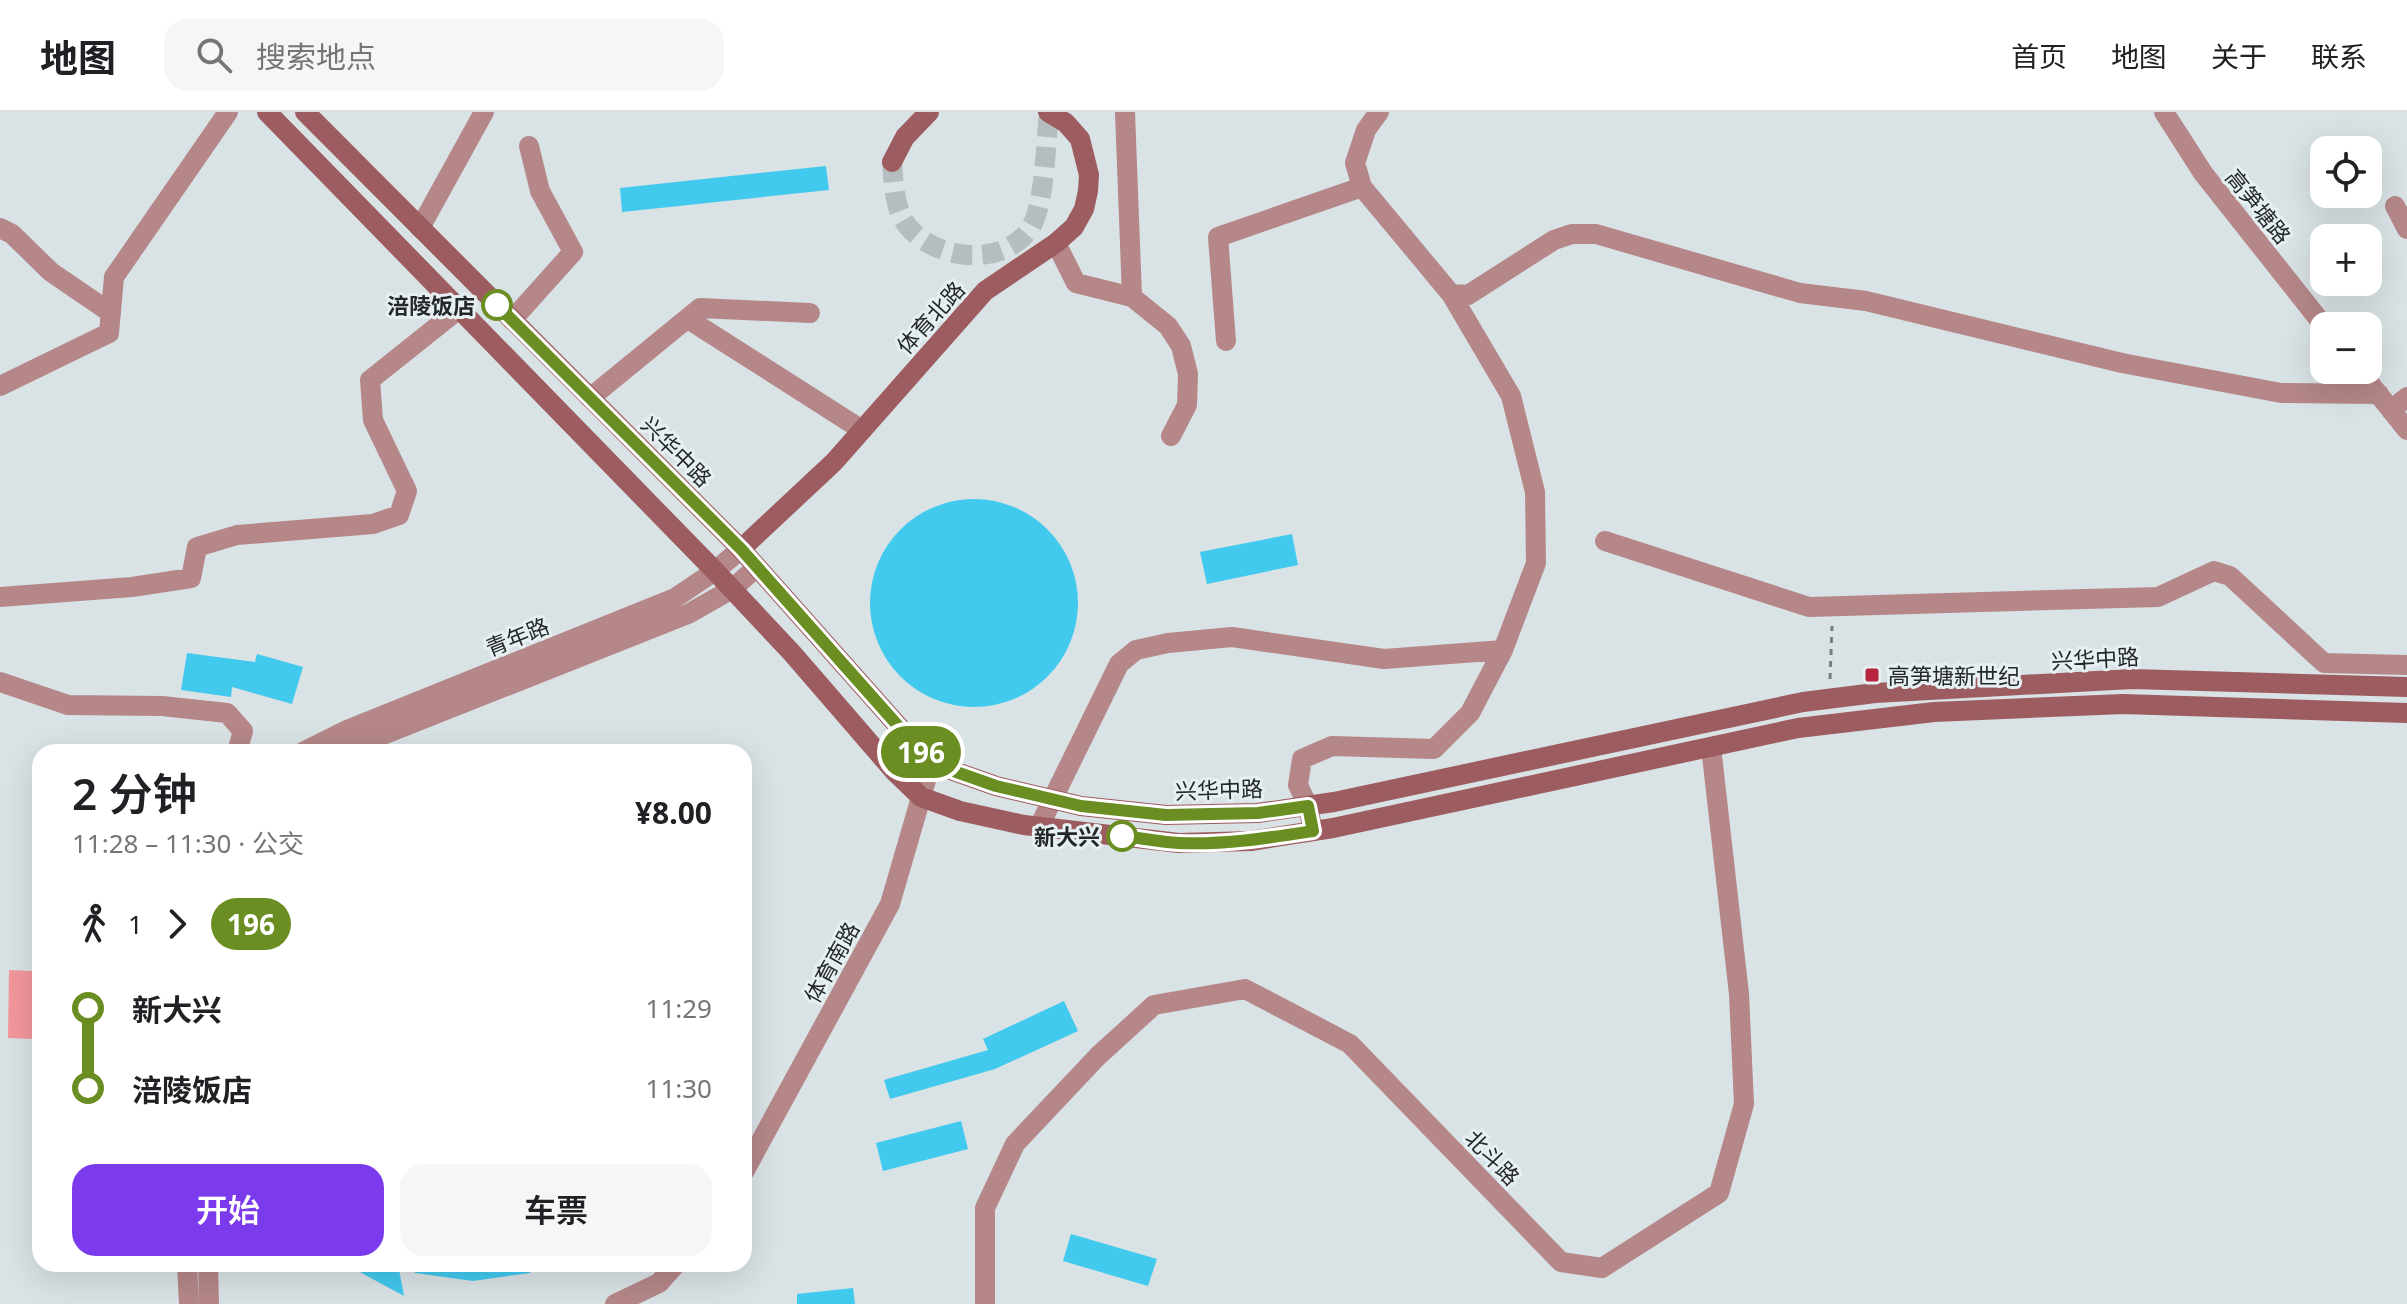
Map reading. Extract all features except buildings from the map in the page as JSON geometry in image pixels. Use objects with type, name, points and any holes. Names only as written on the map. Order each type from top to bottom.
[{"type":"main road","points":[[267,112],[715,571],[792,653],[894,771],[921,797],[960,811],[1039,827],[1179,843],[1251,841],[1313,831],[1798,728],[1934,712],[2123,704],[2407,713]]},
{"type":"main road","name":"兴华中路","points":[[305,112],[741,549],[931,763],[996,786],[1081,806],[1166,815],[1258,813],[1308,806],[1803,702],[1875,693],[2132,679],[2407,687]]},
{"type":"main road","points":[[892,162],[905,137],[929,112]]},
{"type":"main road","name":"体育北路","points":[[741,549],[834,462],[985,291],[1056,243],[1074,227],[1084,209],[1089,175],[1080,139],[1066,123],[1048,112]]},
{"type":"street","points":[[0,386],[109,333],[114,277],[228,112]]},
{"type":"street","points":[[420,228],[484,112]]},
{"type":"street","points":[[1125,112],[1132,297]]},
{"type":"street","points":[[1313,831],[1308,806],[1298,785],[1302,759],[1332,746],[1434,749],[1470,713],[1503,650],[1536,563],[1535,492],[1511,396],[1451,294],[1362,187],[1355,163],[1366,130],[1379,112]]},
{"type":"street","name":"高笋塘路","points":[[2164,112],[2203,173],[2313,312]]},
{"type":"street","points":[[512,320],[573,252],[540,191],[529,146]]},
{"type":"street","points":[[1226,341],[1218,237],[1362,187]]},
{"type":"street","points":[[2395,206],[2407,229]]},
{"type":"street","points":[[0,228],[12,234],[51,272],[111,313]]},
{"type":"street","points":[[1451,294],[1468,295],[1554,240],[1572,234],[1596,234],[1800,293],[1866,301],[2122,363],[2281,393],[2392,400]]},
{"type":"street","points":[[1056,243],[1076,283],[1132,297],[1168,326],[1181,346],[1188,374],[1187,405],[1171,436]]},
{"type":"street","points":[[590,398],[700,308],[810,313]]},
{"type":"street","points":[[0,597],[132,587],[191,578],[197,547],[237,535],[373,524],[399,515],[407,491],[373,420],[370,380],[459,309]]},
{"type":"street","points":[[688,319],[862,430]]},
{"type":"street","points":[[2374,384],[2392,400],[2407,430]]},
{"type":"street","points":[[1605,541],[1809,607],[2158,597],[2214,571],[2230,576],[2324,663],[2407,665]]},
{"type":"street","name":"青年路","points":[[319,744],[675,598],[741,549]]},
{"type":"street","points":[[360,744],[688,614],[732,589],[757,567]]},
{"type":"street","points":[[1039,827],[1119,664],[1136,650],[1168,643],[1232,637],[1384,659],[1503,650]]},
{"type":"street","points":[[0,682],[68,705],[162,706],[227,713],[243,731],[239,744]]},
{"type":"street","name":"北斗路","points":[[985,1304],[985,1208],[1015,1144],[1098,1056],[1154,1005],[1245,989],[1350,1044],[1561,1262],[1602,1268],[1719,1193],[1744,1104],[1739,994],[1711,747]]},
{"type":"street","name":"体育南路","points":[[752,1157],[890,904],[931,763]]},
{"type":"street","points":[[187,1272],[189,1304]]},
{"type":"street","points":[[208,1272],[209,1304]]},
{"type":"street","points":[[615,1304],[659,1283],[669,1272]]},
{"type":"path","points":[[1828,700],[1833,606]]},
{"type":"shaded area","points":[[9,970],[32,971],[32,1039],[8,1038]]},
{"type":"tunnel","points":[[892,162],[898,208],[912,231],[940,249],[957,254],[991,254],[1020,240],[1036,217],[1049,112]]},
{"type":"bus line","name":"196","points":[[497,305],[741,549],[931,763],[996,786],[1081,806],[1166,815],[1258,813],[1308,806],[1313,831],[1251,841],[1179,843],[1122,836]]},
{"type":"place","name":"涪陵饭店","points":[[497,305]]},
{"type":"place","name":"高笋塘新世纪","points":[[1872,675]]},
{"type":"place","name":"新大兴","points":[[1122,836]]}]
